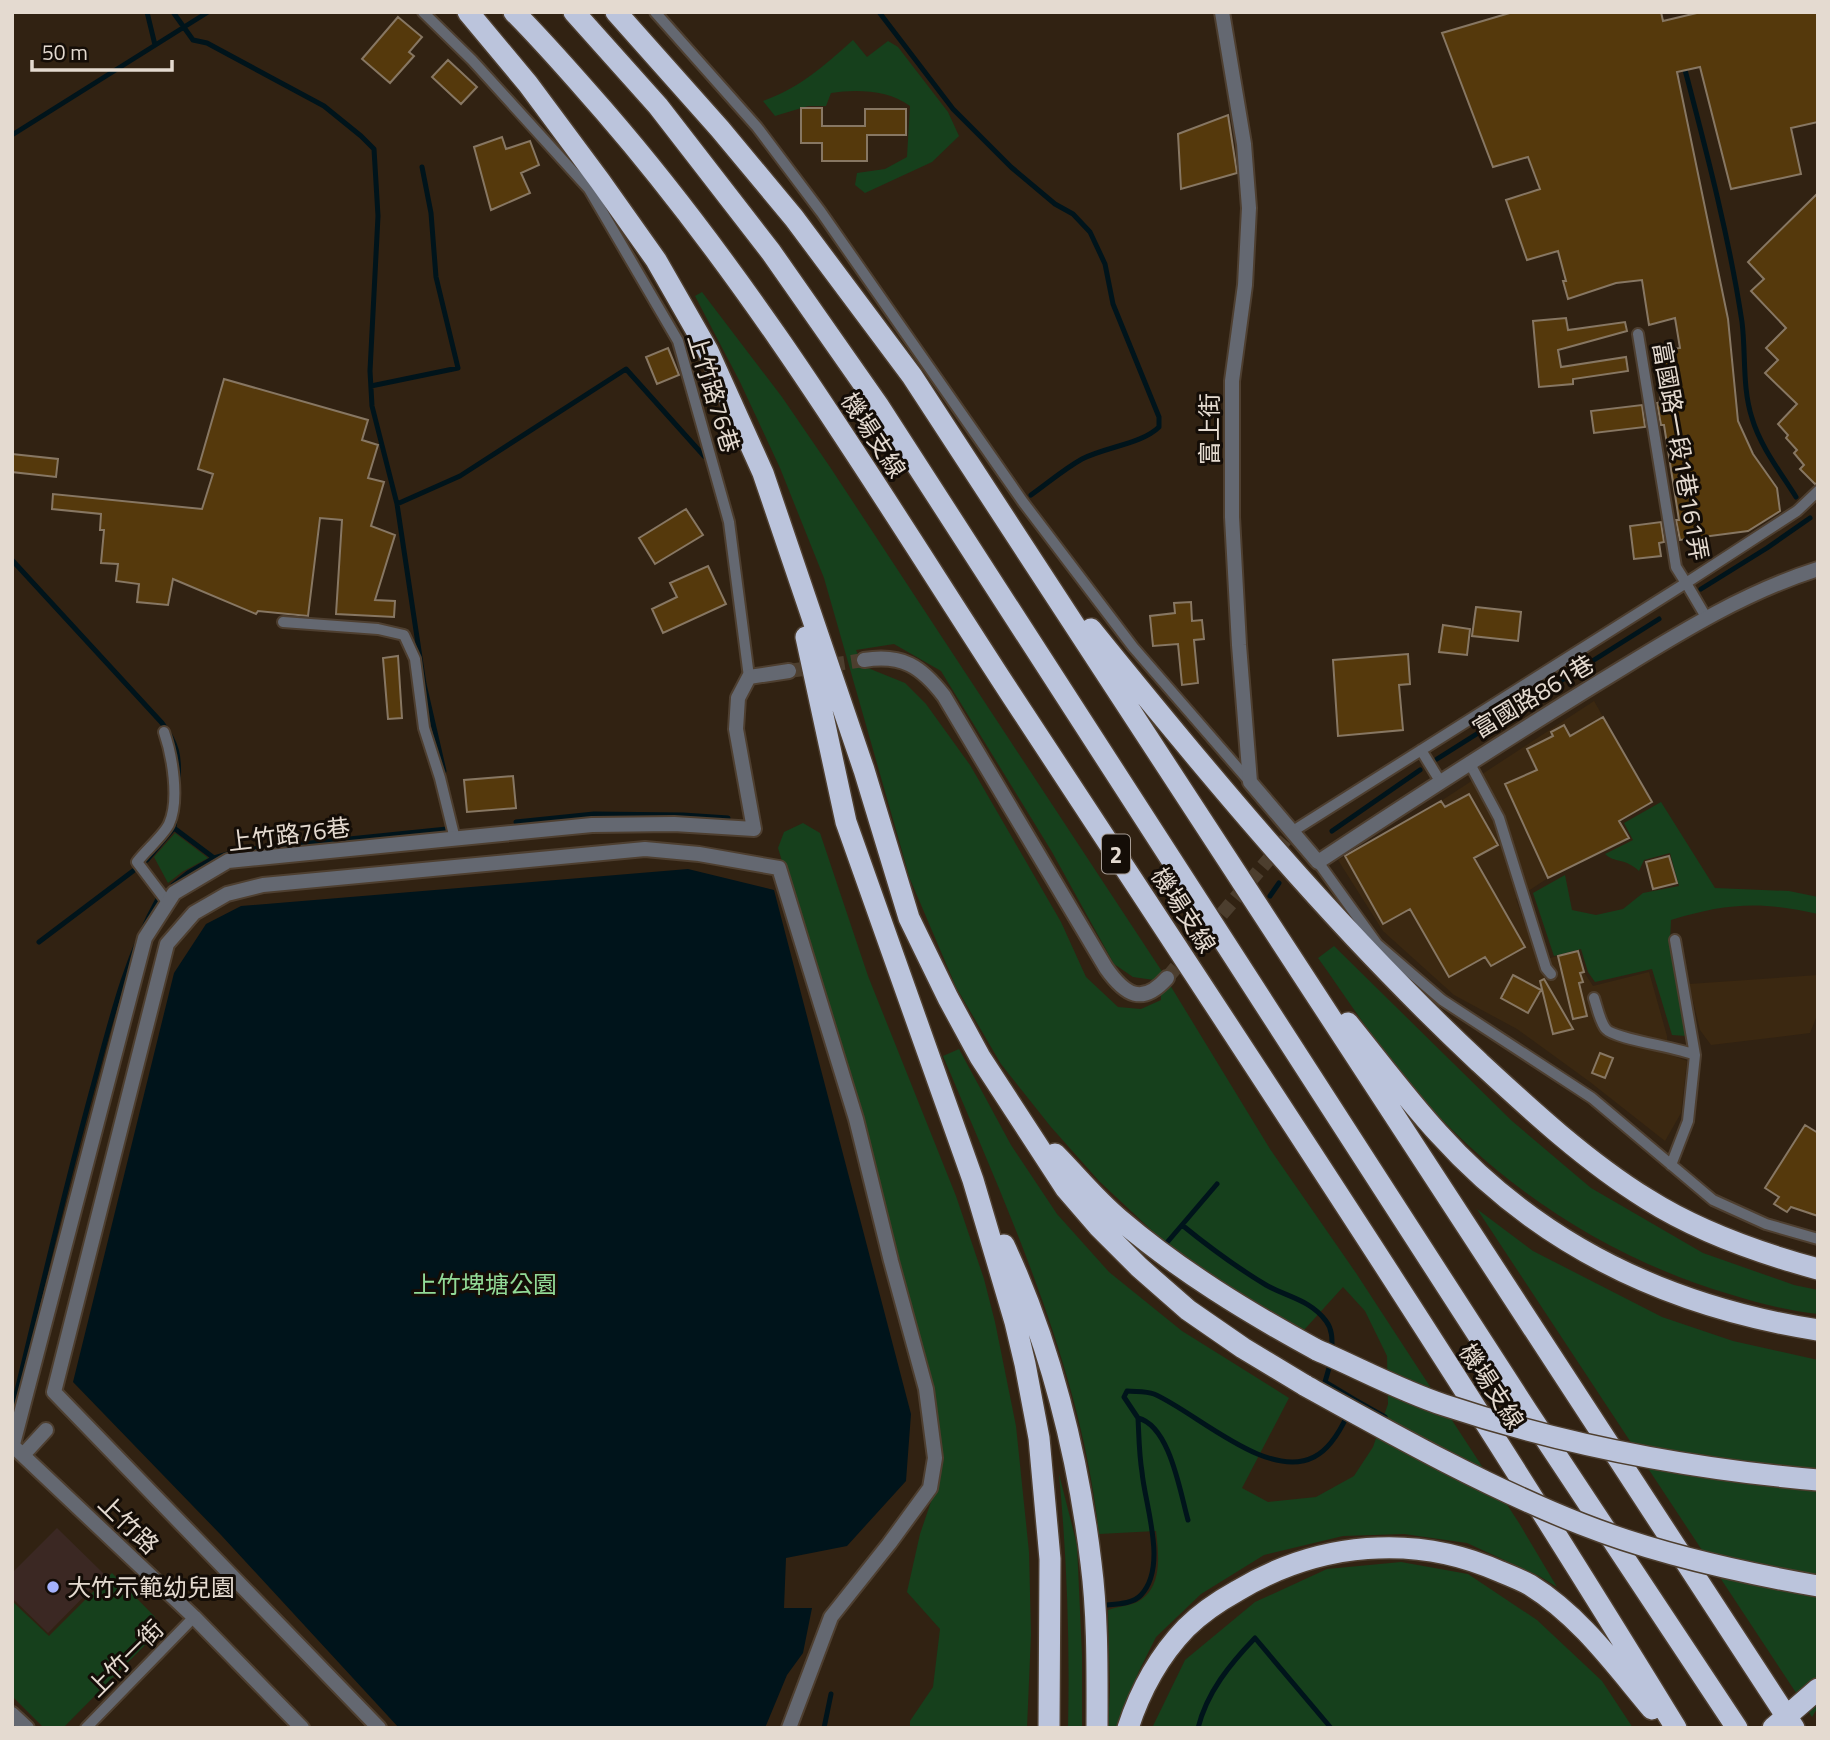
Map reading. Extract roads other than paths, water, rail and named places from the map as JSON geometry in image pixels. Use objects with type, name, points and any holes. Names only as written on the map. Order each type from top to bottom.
[{"type":"highway","points":[[468,12],[528,84],[656,260],[708,351],[763,473],[864,770],[909,918],[948,999],[1013,1109],[1066,1189],[1139,1267],[1188,1310],[1242,1348],[1306,1386],[1479,1480],[1583,1525],[1712,1566],[1818,1587]]},
{"type":"highway","name":"機場支線","points":[[514,12],[539,36],[652,166],[772,327],[1302,1138],[1589,1586],[1676,1728]]},
{"type":"highway","name":"機場支線","points":[[574,12],[658,106],[771,252],[878,405],[1520,1400],[1737,1728]]},
{"type":"highway","points":[[616,12],[704,110],[794,218],[912,376],[1794,1728]]},
{"type":"highway","points":[[1015,534],[1235,804],[1333,915],[1435,1020],[1539,1116],[1591,1160],[1648,1200],[1703,1229],[1765,1255],[1818,1269]]},
{"type":"highway","points":[[787,546],[846,822],[973,1180],[1015,1322],[1039,1438],[1050,1559],[1049,1728]]},
{"type":"highway","points":[[1267,919],[1440,1135],[1483,1178],[1546,1228],[1600,1261],[1665,1292],[1723,1311],[1818,1330]]},
{"type":"highway","points":[[1013,1109],[1118,1218],[1181,1268],[1248,1313],[1317,1350],[1442,1405],[1549,1435],[1655,1458],[1760,1475],[1818,1480]]},
{"type":"highway","points":[[973,1180],[1019,1278],[1062,1406],[1081,1489],[1092,1565],[1097,1650],[1097,1728]]},
{"type":"highway","points":[[1128,1728],[1138,1696],[1162,1659],[1186,1628],[1215,1604],[1284,1567],[1339,1551],[1395,1546],[1444,1551],[1485,1564],[1529,1584],[1581,1625],[1668,1728]]},
{"type":"highway","points":[[1773,1728],[1818,1689]]},
{"type":"street","name":"富上街","points":[[1222,12],[1244,144],[1249,208],[1245,285],[1232,381],[1232,408],[1233,542],[1250,782]]},
{"type":"street","name":"富國路861巷","points":[[1318,862],[1469,762],[1706,617],[1794,577],[1818,569]]},
{"type":"street","points":[[864,660],[888,657],[900,660],[912,665],[934,683],[1117,983],[1144,995],[1157,990],[1167,978]]},
{"type":"street","points":[[749,677],[789,671]]},
{"type":"street","name":"上竹路76巷","points":[[15,1448],[145,938],[174,893],[229,861],[592,825],[674,824],[754,829],[736,729],[738,698],[749,677]]},
{"type":"street","points":[[1250,782],[1318,862]]},
{"type":"street","points":[[379,1728],[54,1392],[167,944],[194,913],[226,894],[263,885],[645,849],[699,854],[779,868],[856,1119],[926,1390],[935,1458],[930,1488],[831,1618],[789,1728]]},
{"type":"street","points":[[15,1448],[46,1430]]},
{"type":"street","name":"上竹路","points":[[15,1448],[194,1618],[302,1728]]},
{"type":"street","points":[[12,1714],[27,1728]]},
{"type":"lane","name":"上竹路76巷","points":[[423,12],[472,60],[589,190],[678,341],[729,522],[749,677]]},
{"type":"lane","points":[[655,12],[757,127],[836,234],[1023,502],[1133,647],[1250,782]]},
{"type":"lane","name":"富國路一段1巷161弄","points":[[1638,334],[1676,566],[1686,583],[1797,511],[1818,491]]},
{"type":"lane","points":[[1293,831],[1686,583],[1706,617]]},
{"type":"lane","points":[[283,622],[378,629],[404,635],[415,659],[424,728],[440,778],[454,839]]},
{"type":"lane","points":[[163,732],[172,755],[174,794],[169,824],[137,862],[168,902]]},
{"type":"lane","points":[[1421,750],[1440,781]]},
{"type":"lane","points":[[1469,762],[1500,818],[1546,968],[1551,974]]},
{"type":"lane","points":[[1318,862],[1377,944],[1442,1000],[1592,1098],[1713,1200],[1766,1224],[1818,1239]]},
{"type":"lane","points":[[1671,1165],[1688,1121],[1695,1055],[1675,940]]},
{"type":"lane","points":[[1594,999],[1606,1030],[1620,1038],[1680,1048],[1695,1055]]},
{"type":"lane","name":"上竹一街","points":[[86,1728],[194,1618]]},
{"type":"water","name":"上竹埤塘公園","points":[[688,869],[774,890],[911,1414],[906,1481],[847,1546],[786,1558],[784,1608],[812,1608],[803,1653],[787,1675],[765,1728],[399,1728],[221,1535],[73,1382],[174,973],[206,924],[241,906]]},
{"type":"waterway","points":[[147,12],[155,45]]},
{"type":"waterway","points":[[173,12],[193,40],[207,43],[324,106],[374,149],[378,216],[370,371],[372,406],[397,504],[424,684],[444,771]]},
{"type":"waterway","points":[[12,135],[208,12]]},
{"type":"waterway","points":[[879,12],[953,109],[1011,167],[1055,204],[1073,214],[1090,232],[1105,264],[1113,304],[1159,417],[1159,427],[1152,433],[1082,459],[1031,495]]},
{"type":"waterway","points":[[1684,66],[1731,258],[1742,322],[1749,406],[1760,439],[1796,497]]},
{"type":"waterway","points":[[371,386],[458,368],[436,277],[431,213],[422,167]]},
{"type":"waterway","points":[[397,504],[460,476],[626,369],[704,456]]},
{"type":"waterway","points":[[1701,589],[1810,518]]},
{"type":"waterway","points":[[12,560],[162,723],[176,750],[178,781]]},
{"type":"waterway","points":[[1437,759],[1659,619]]},
{"type":"waterway","points":[[1332,831],[1420,770]]},
{"type":"waterway","points":[[516,822],[594,814],[728,818]]},
{"type":"waterway","points":[[147,860],[174,828],[175,819]]},
{"type":"waterway","points":[[173,885],[214,858],[174,828]]},
{"type":"waterway","points":[[214,858],[242,850],[447,829]]},
{"type":"waterway","points":[[39,942],[133,871]]},
{"type":"waterway","points":[[1270,896],[1279,883]]},
{"type":"waterway","points":[[12,1411],[112,1016],[136,945],[158,899]]},
{"type":"waterway","points":[[1164,1246],[1217,1184]]},
{"type":"waterway","points":[[1182,1225],[1255,1278],[1313,1308],[1330,1328],[1332,1352]]},
{"type":"waterway","points":[[1331,1361],[1325,1382],[1355,1400]]},
{"type":"waterway","points":[[1138,1418],[1124,1397],[1127,1391],[1154,1394],[1254,1452],[1275,1460],[1295,1462],[1314,1457],[1325,1449],[1347,1416]]},
{"type":"waterway","points":[[1352,1407],[1355,1400],[1385,1417]]},
{"type":"waterway","points":[[1105,1605],[1125,1603],[1138,1598],[1149,1583],[1153,1568],[1153,1535],[1141,1465],[1138,1418],[1149,1424],[1166,1446],[1188,1520]]},
{"type":"waterway","points":[[1198,1728],[1207,1702],[1220,1679],[1255,1638],[1331,1728]]},
{"type":"waterway","points":[[824,1728],[831,1694]]},
{"type":"tunnel","points":[[789,671],[864,660]]},
{"type":"tunnel","points":[[1167,978],[1293,831]]},
{"type":"place","name":"大竹示範幼兒園","points":[[53,1587]]}]
